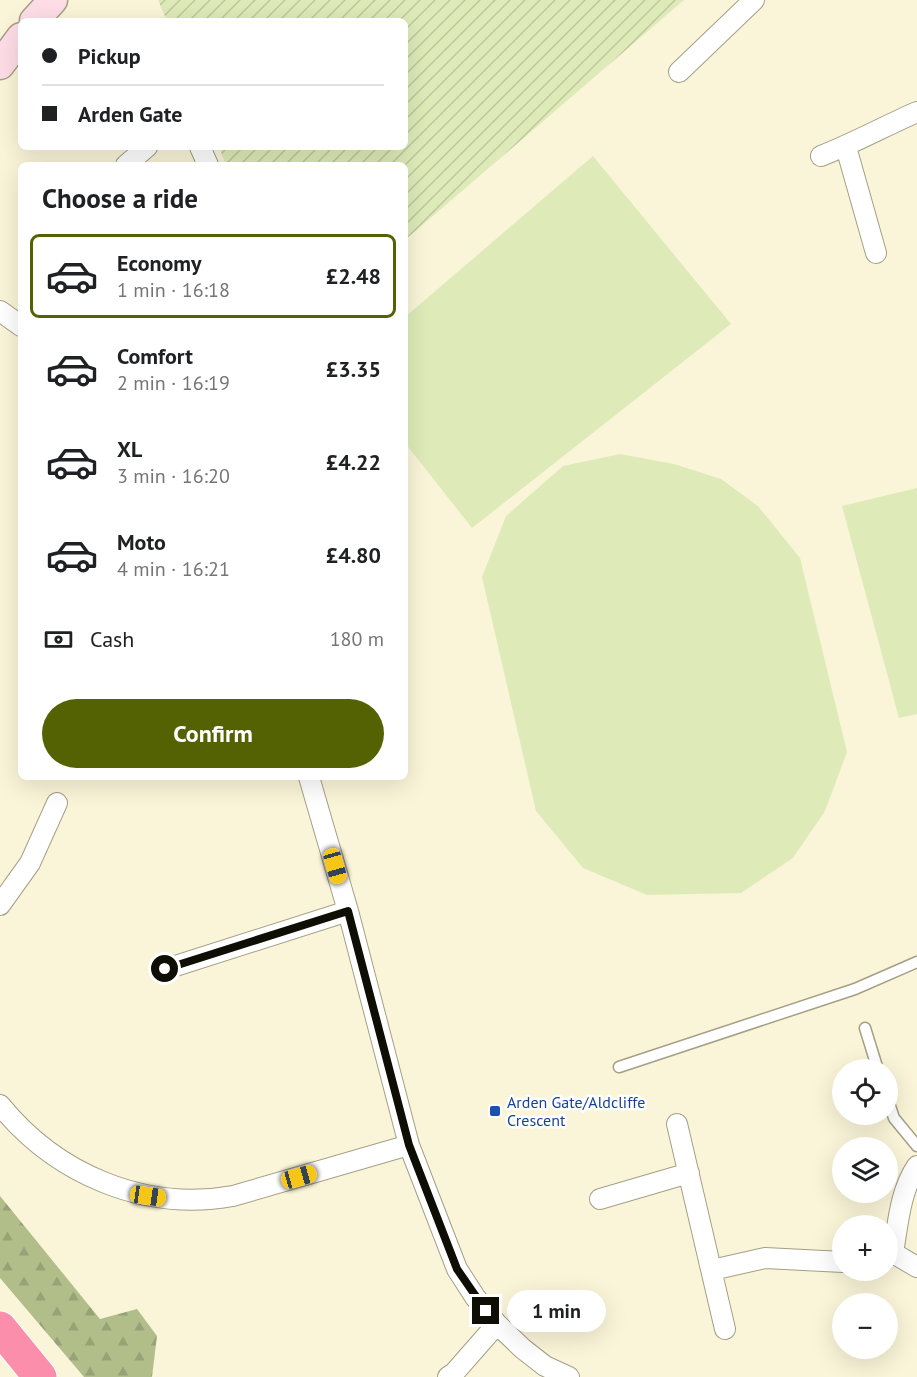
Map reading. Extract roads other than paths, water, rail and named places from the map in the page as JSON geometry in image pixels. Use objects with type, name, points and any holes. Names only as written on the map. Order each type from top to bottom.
[{"type":"highway","points":[[0,1328],[40,1377]]},
{"type":"street","points":[[37,18],[53,0]]},
{"type":"street","points":[[680,72],[754,0]]},
{"type":"street","points":[[0,65],[18,41]]},
{"type":"street","points":[[821,156],[846,147],[882,127],[917,112]]},
{"type":"street","points":[[846,147],[876,253]]},
{"type":"street","points":[[130,162],[144,150]]},
{"type":"street","points":[[310,780],[348,911],[409,1145],[457,1269],[475,1297],[497,1324],[545,1366],[569,1377]]},
{"type":"street","points":[[0,905],[30,863],[57,803]]},
{"type":"street","points":[[165,969],[348,911]]},
{"type":"street","points":[[0,1106],[19,1128],[48,1153],[77,1170],[112,1185],[148,1196],[178,1200],[211,1200],[233,1196],[409,1145]]},
{"type":"street","points":[[677,1124],[725,1329]]},
{"type":"street","points":[[898,1220],[904,1195],[917,1166]]},
{"type":"street","points":[[600,1199],[689,1173]]},
{"type":"street","points":[[898,1257],[917,1267]]},
{"type":"street","points":[[712,1270],[765,1258],[832,1261]]},
{"type":"street","points":[[447,1377],[454,1373],[497,1324]]},
{"type":"lane","points":[[620,1067],[855,989],[917,962]]},
{"type":"lane","points":[[865,1028],[875,1059]]},
{"type":"lane","points":[[898,1123],[917,1146]]},
{"type":"place","name":"Arden Gate/Aldcliffe Crescent","points":[[495,1111]]}]
